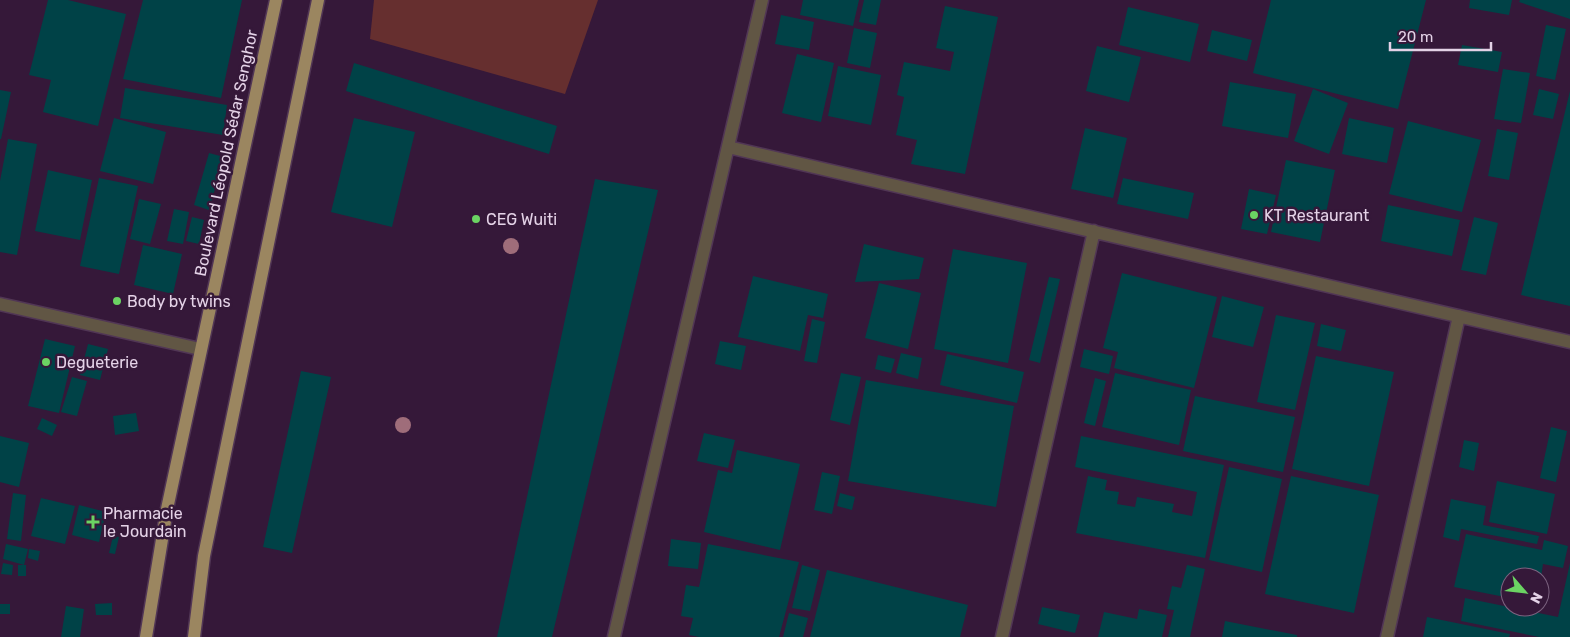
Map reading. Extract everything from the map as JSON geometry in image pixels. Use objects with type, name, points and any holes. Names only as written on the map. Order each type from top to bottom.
[{"type":"main road","name":"Boulevard Léopold Sédar Senghor","points":[[146,637],[167,509],[276,0]]},
{"type":"main road","points":[[194,637],[204,556],[318,0]]},
{"type":"street","points":[[614,637],[762,0]]},
{"type":"street","points":[[728,147],[1570,342]]},
{"type":"street","points":[[1002,637],[1094,231]]},
{"type":"street","points":[[0,304],[200,349]]},
{"type":"street","points":[[1387,637],[1459,316]]},
{"type":"shaded area","points":[[374,0],[598,0],[565,94],[370,39]]},
{"type":"building","points":[[48,0],[68,0],[126,14],[98,126],[43,112],[51,80],[29,75]]},
{"type":"building","points":[[143,0],[242,0],[221,98],[123,79]]},
{"type":"building","points":[[803,0],[859,0],[853,26],[800,15]]},
{"type":"building","points":[[864,0],[881,0],[876,25],[859,22]]},
{"type":"building","points":[[1271,0],[1426,0],[1398,109],[1253,73]]},
{"type":"building","points":[[1470,0],[1512,0],[1509,15],[1469,8]]},
{"type":"building","points":[[1520,0],[1570,0],[1570,19],[1519,2]]},
{"type":"building","points":[[945,6],[998,17],[965,174],[911,164],[917,140],[896,135],[904,97],[897,95],[904,62],[950,71],[954,52],[936,48]]},
{"type":"building","points":[[1128,7],[1199,24],[1190,62],[1119,45]]},
{"type":"building","points":[[781,15],[814,22],[809,50],[775,44]]},
{"type":"building","points":[[1546,25],[1566,29],[1555,80],[1536,76]]},
{"type":"building","points":[[854,28],[877,33],[870,68],[847,63]]},
{"type":"building","points":[[1212,30],[1252,40],[1247,61],[1207,51]]},
{"type":"building","points":[[1462,45],[1502,52],[1498,72],[1458,65]]},
{"type":"building","points":[[1097,46],[1141,57],[1129,102],[1086,91]]},
{"type":"building","points":[[797,54],[834,63],[821,122],[782,113]]},
{"type":"building","points":[[354,63],[557,126],[549,154],[346,91]]},
{"type":"building","points":[[838,66],[881,75],[871,125],[828,116]]},
{"type":"building","points":[[1503,69],[1530,73],[1521,123],[1494,119]]},
{"type":"building","points":[[1230,82],[1296,94],[1288,138],[1222,126]]},
{"type":"building","points":[[125,88],[227,105],[223,135],[120,118]]},
{"type":"building","points":[[1313,89],[1348,103],[1329,154],[1294,141]]},
{"type":"building","points":[[1539,89],[1559,94],[1553,119],[1533,115]]},
{"type":"building","points":[[0,90],[11,92],[1,139],[0,139]]},
{"type":"building","points":[[1570,91],[1570,306],[1521,295]]},
{"type":"building","points":[[114,118],[166,132],[153,184],[100,171]]},
{"type":"building","points":[[354,118],[415,132],[392,227],[331,212]]},
{"type":"building","points":[[1349,118],[1394,128],[1387,163],[1342,154]]},
{"type":"building","points":[[1408,121],[1481,140],[1462,212],[1389,194]]},
{"type":"building","points":[[1085,128],[1127,138],[1113,198],[1071,189]]},
{"type":"building","points":[[1497,129],[1518,133],[1509,180],[1488,176]]},
{"type":"building","points":[[8,139],[37,144],[17,255],[0,252],[0,181]]},
{"type":"building","points":[[209,153],[224,157],[209,210],[194,205]]},
{"type":"building","points":[[1286,160],[1335,170],[1320,242],[1271,232]]},
{"type":"building","points":[[48,170],[92,180],[80,240],[35,231]]},
{"type":"building","points":[[99,178],[138,186],[119,274],[80,266]]},
{"type":"building","points":[[1123,178],[1194,193],[1188,219],[1117,204]]},
{"type":"building","points":[[595,179],[658,190],[552,637],[497,637]]},
{"type":"building","points":[[1249,189],[1276,195],[1267,234],[1241,229]]},
{"type":"building","points":[[139,199],[161,204],[150,244],[130,239]]},
{"type":"building","points":[[1388,205],[1460,220],[1452,256],[1381,241]]},
{"type":"building","points":[[174,209],[189,212],[183,244],[167,241]]},
{"type":"building","points":[[192,217],[204,220],[199,244],[186,241]]},
{"type":"building","points":[[1474,217],[1498,223],[1486,275],[1461,270]]},
{"type":"building","points":[[864,244],[924,258],[919,279],[855,282]]},
{"type":"building","points":[[143,245],[182,254],[173,294],[134,285]]},
{"type":"building","points":[[953,249],[1027,263],[1008,363],[934,349]]},
{"type":"building","points":[[1122,273],[1217,297],[1194,388],[1114,368],[1118,352],[1103,348]]},
{"type":"building","points":[[753,276],[828,294],[823,318],[808,315],[800,351],[738,337]]},
{"type":"building","points":[[1049,277],[1060,279],[1040,363],[1029,360]]},
{"type":"building","points":[[879,283],[921,293],[908,349],[865,338]]},
{"type":"building","points":[[1222,296],[1264,307],[1253,347],[1212,337]]},
{"type":"building","points":[[1276,315],[1315,323],[1295,410],[1257,402]]},
{"type":"building","points":[[812,319],[825,322],[817,363],[804,361]]},
{"type":"building","points":[[1321,324],[1346,330],[1341,351],[1317,346]]},
{"type":"building","points":[[45,339],[75,346],[59,413],[28,406]]},
{"type":"building","points":[[720,341],[746,346],[741,370],[715,364]]},
{"type":"building","points":[[88,344],[108,349],[100,380],[80,375]]},
{"type":"building","points":[[1084,349],[1113,356],[1109,374],[1080,367]]},
{"type":"building","points":[[901,353],[922,358],[918,379],[896,373]]},
{"type":"building","points":[[947,354],[1024,372],[1017,403],[940,385]]},
{"type":"building","points":[[878,355],[895,359],[891,373],[875,369]]},
{"type":"building","points":[[1316,356],[1394,372],[1369,486],[1292,469]]},
{"type":"building","points":[[301,371],[331,377],[292,553],[263,547]]},
{"type":"building","points":[[841,373],[861,377],[850,425],[830,420]]},
{"type":"building","points":[[1115,373],[1191,390],[1179,445],[1102,427]]},
{"type":"building","points":[[72,377],[87,381],[77,416],[61,412]]},
{"type":"building","points":[[1095,378],[1106,381],[1095,426],[1084,423]]},
{"type":"building","points":[[866,380],[1014,406],[996,507],[848,481]]},
{"type":"building","points":[[1195,396],[1295,417],[1283,472],[1183,451]]},
{"type":"building","points":[[136,413],[139,431],[115,435],[113,416]]},
{"type":"building","points":[[42,418],[57,425],[52,436],[37,429]]},
{"type":"building","points":[[1551,427],[1567,431],[1556,482],[1540,478]]},
{"type":"building","points":[[704,433],[735,440],[728,468],[697,461]]},
{"type":"building","points":[[0,436],[29,443],[19,487],[0,482]]},
{"type":"building","points":[[1081,436],[1224,465],[1205,558],[1076,533],[1088,476],[1107,480],[1105,490],[1119,492],[1117,504],[1135,507],[1137,497],[1174,504],[1172,512],[1192,516],[1197,492],[1075,467]]},
{"type":"building","points":[[1464,440],[1479,443],[1474,471],[1459,467]]},
{"type":"building","points":[[737,450],[800,464],[780,550],[704,532],[718,470],[732,473]]},
{"type":"building","points":[[1229,467],[1282,479],[1262,572],[1209,560]]},
{"type":"building","points":[[822,472],[840,476],[832,514],[814,510]]},
{"type":"building","points":[[1291,476],[1379,495],[1354,613],[1265,594]]},
{"type":"building","points":[[1497,481],[1555,494],[1547,534],[1489,522]]},
{"type":"building","points":[[13,493],[26,495],[21,541],[7,539]]},
{"type":"building","points":[[840,493],[855,497],[852,510],[837,506]]},
{"type":"building","points":[[41,498],[75,506],[65,544],[31,536]]},
{"type":"building","points":[[1451,499],[1486,506],[1483,525],[1539,536],[1537,544],[1461,529],[1459,541],[1443,537]]},
{"type":"building","points":[[79,505],[106,512],[99,542],[72,535]]},
{"type":"building","points":[[1466,534],[1542,550],[1544,540],[1568,546],[1563,568],[1543,564],[1543,567],[1500,567],[1500,596],[1454,587]]},
{"type":"building","points":[[113,536],[119,537],[115,554],[109,553]]},
{"type":"building","points":[[671,539],[701,543],[698,569],[668,566]]},
{"type":"building","points":[[6,544],[28,549],[24,565],[3,559]]},
{"type":"building","points":[[708,544],[799,562],[779,637],[699,637],[689,635],[693,618],[681,616],[686,585],[699,587]]},
{"type":"building","points":[[29,549],[40,551],[38,561],[28,558]]},
{"type":"building","points":[[3,563],[13,565],[12,575],[1,574]]},
{"type":"building","points":[[1570,563],[1570,637],[1539,637],[1461,621],[1465,598],[1500,605],[1500,617],[1550,617],[1550,615],[1558,617]]},
{"type":"building","points":[[18,565],[26,565],[26,576],[18,576]]},
{"type":"building","points":[[802,565],[820,570],[810,611],[792,608]]},
{"type":"building","points":[[1187,565],[1205,569],[1190,637],[1168,637],[1174,610],[1167,609],[1172,586],[1181,588]]},
{"type":"building","points":[[827,570],[968,605],[960,637],[810,637]]},
{"type":"building","points":[[112,603],[112,615],[96,615],[95,604]]},
{"type":"building","points":[[0,604],[10,604],[10,614],[0,614]]},
{"type":"building","points":[[66,606],[84,609],[80,637],[61,637]]},
{"type":"building","points":[[1042,607],[1080,615],[1075,633],[1038,624]]},
{"type":"building","points":[[1139,609],[1167,615],[1162,637],[1098,637],[1104,612],[1137,619]]},
{"type":"building","points":[[789,613],[808,618],[803,637],[783,637]]},
{"type":"building","points":[[1427,617],[1510,634],[1509,637],[1423,637]]},
{"type":"building","points":[[1225,621],[1297,635],[1297,637],[1222,637]]},
{"type":"place","name":"KT Restaurant","points":[[1254,215]]},
{"type":"place","name":"CEG Wuiti","points":[[476,219]]},
{"type":"place","name":"Body by twins","points":[[117,301]]},
{"type":"place","name":"Degueterie","points":[[46,362]]},
{"type":"place","name":"Pharmacie le Jourdain","points":[[93,522]]}]
